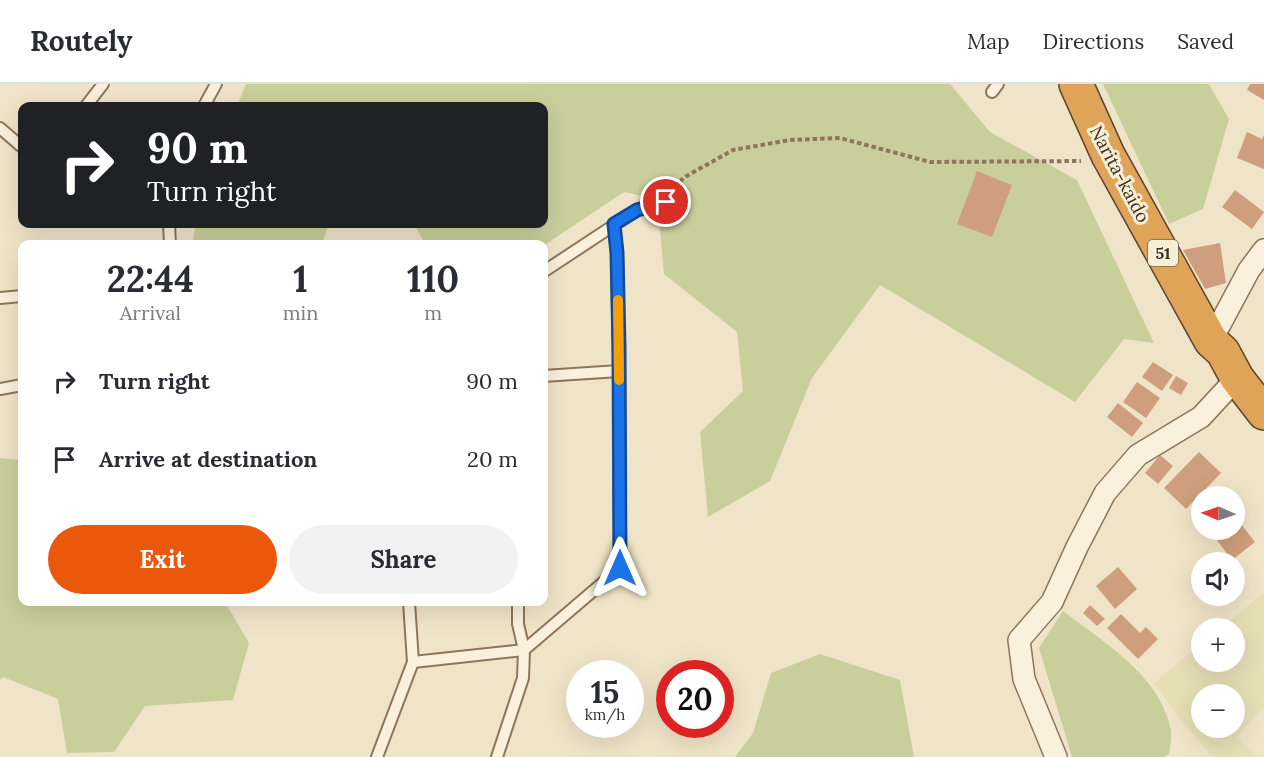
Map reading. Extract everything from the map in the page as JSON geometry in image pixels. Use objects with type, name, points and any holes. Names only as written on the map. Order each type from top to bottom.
[{"type":"highway","name":"Narita-kaido","points":[[1076,84],[1108,155],[1211,341],[1223,352],[1237,378],[1264,413]]},
{"type":"street","points":[[1211,341],[1249,270],[1264,250]]},
{"type":"street","points":[[1056,757],[1024,679],[1019,640],[1052,602],[1105,493],[1138,455],[1201,417],[1237,378]]},
{"type":"lane","points":[[89,102],[103,84]]},
{"type":"lane","points":[[206,102],[216,84]]},
{"type":"lane","points":[[0,128],[18,144]]},
{"type":"lane","points":[[548,269],[637,210],[666,202]]},
{"type":"lane","points":[[413,662],[524,650],[620,568],[617,253],[614,224]]},
{"type":"lane","points":[[0,298],[18,296]]},
{"type":"lane","points":[[548,376],[619,371]]},
{"type":"lane","points":[[0,389],[18,386]]},
{"type":"lane","points":[[377,757],[413,662],[409,606]]},
{"type":"lane","points":[[497,757],[523,678],[524,650],[518,624],[518,606]]},
{"type":"path","points":[[666,202],[683,178],[733,150],[790,140],[840,138],[930,162],[1091,161]]},
{"type":"shaded area","points":[[1264,593],[1264,707],[1245,727],[1245,684],[1191,684],[1191,732],[1154,683],[1191,652],[1191,672],[1245,672],[1245,618],[1233,618]]},
{"type":"shaded area","points":[[1196,738],[1237,738],[1258,757],[1213,757]]},
{"type":"green space","points":[[246,84],[950,84],[990,132],[1077,180],[1154,343],[1124,339],[1075,402],[880,285],[812,378],[770,481],[708,517],[700,432],[743,391],[737,332],[664,274],[657,199],[624,192],[548,243],[548,240],[423,240],[416,228],[548,228],[548,102],[239,102]]},
{"type":"green space","points":[[1103,84],[1209,84],[1229,119],[1203,209],[1169,224]]},
{"type":"green space","points":[[195,228],[328,228],[323,240],[193,240]]},
{"type":"green space","points":[[0,458],[18,460],[18,606],[227,606],[249,643],[233,700],[145,706],[114,752],[67,753],[58,699],[3,677],[0,680]]},
{"type":"green space","points":[[1063,611],[1127,660],[1153,690],[1163,707],[1171,729],[1169,754],[1164,757],[1072,757],[1039,648]]},
{"type":"green space","points":[[820,654],[900,680],[914,757],[735,757],[753,733],[771,673]]},
{"type":"building","points":[[1250,84],[1264,84],[1264,100],[1247,90]]},
{"type":"building","points":[[1247,132],[1262,139],[1264,135],[1264,169],[1237,158]]},
{"type":"building","points":[[977,171],[1012,185],[992,237],[957,224]]},
{"type":"building","points":[[1235,190],[1264,212],[1252,229],[1222,207]]},
{"type":"building","points":[[1220,243],[1226,283],[1205,289],[1183,250]]},
{"type":"building","points":[[1153,362],[1173,375],[1162,391],[1142,377]]},
{"type":"building","points":[[1176,376],[1188,383],[1181,395],[1169,388]]},
{"type":"building","points":[[1137,382],[1160,398],[1146,418],[1123,402]]},
{"type":"building","points":[[1118,403],[1143,423],[1132,437],[1107,417]]},
{"type":"building","points":[[1199,452],[1221,473],[1208,486],[1191,486],[1191,504],[1186,509],[1164,488]]},
{"type":"building","points":[[1160,455],[1173,466],[1158,484],[1145,473]]},
{"type":"building","points":[[1245,529],[1255,542],[1242,552],[1226,552],[1217,540],[1245,540]]},
{"type":"building","points":[[1118,567],[1137,589],[1115,609],[1096,586]]},
{"type":"building","points":[[1090,605],[1105,619],[1097,626],[1083,613]]},
{"type":"building","points":[[1121,614],[1140,633],[1146,627],[1158,639],[1138,659],[1107,628]]},
{"type":"slow traffic","points":[[618,300],[619,380]]},
{"type":"route","points":[[620,568],[619,347],[617,253],[614,224],[637,210],[666,202]]}]
